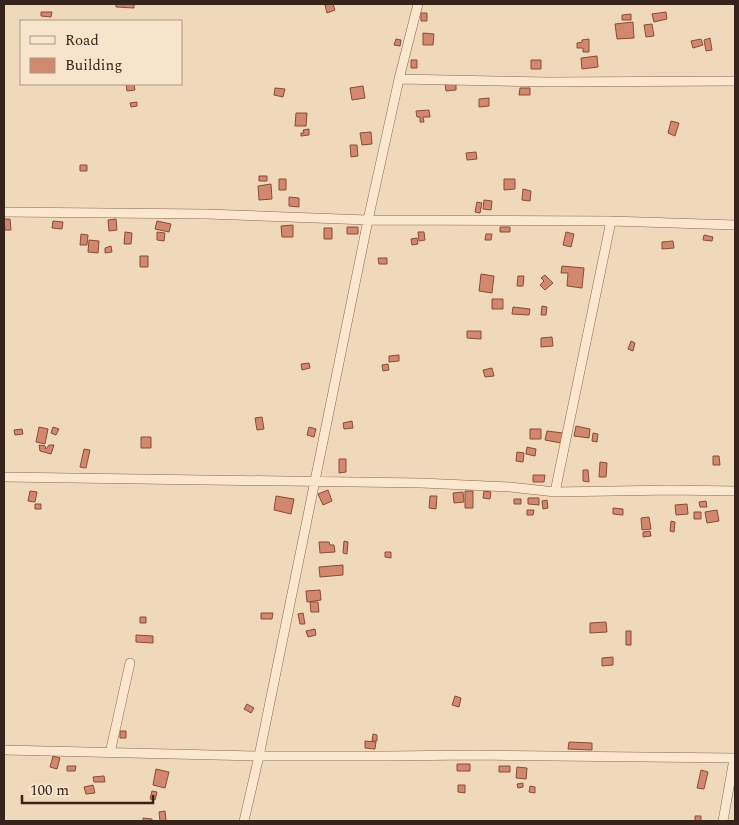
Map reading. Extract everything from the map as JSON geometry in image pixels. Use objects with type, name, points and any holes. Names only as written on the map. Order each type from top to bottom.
[{"type":"street","points":[[244,821],[259,756],[368,220],[399,79],[418,4]]},
{"type":"street","points":[[399,79],[547,82],[735,81]]},
{"type":"street","points":[[4,212],[206,214],[368,220],[611,221],[735,225]]},
{"type":"street","points":[[556,492],[611,221]]},
{"type":"street","points":[[4,477],[421,483],[510,487],[556,492],[735,491]]},
{"type":"street","points":[[110,753],[130,663]]},
{"type":"street","points":[[4,750],[259,756],[473,755],[735,758],[723,821]]},
{"type":"building","points":[[116,4],[134,4],[134,8],[116,7]]},
{"type":"building","points":[[333,4],[335,10],[327,13],[325,5]]},
{"type":"building","points":[[41,12],[52,12],[51,17],[41,16]]},
{"type":"building","points":[[666,12],[667,19],[654,22],[652,14]]},
{"type":"building","points":[[421,13],[427,13],[427,21],[421,21]]},
{"type":"building","points":[[631,14],[631,20],[622,20],[622,15]]},
{"type":"building","points":[[633,22],[634,38],[617,39],[615,24]]},
{"type":"building","points":[[652,24],[654,36],[646,37],[644,25]]},
{"type":"building","points":[[423,33],[434,34],[433,45],[423,45]]},
{"type":"building","points":[[710,38],[712,50],[706,51],[704,40]]},
{"type":"building","points":[[396,39],[401,40],[400,46],[394,45]]},
{"type":"building","points":[[589,39],[589,52],[583,52],[583,48],[577,48],[577,43]]},
{"type":"building","points":[[701,39],[703,45],[693,48],[691,41]]},
{"type":"building","points":[[597,56],[598,67],[582,69],[581,58]]},
{"type":"building","points":[[411,60],[417,60],[417,68],[411,68]]},
{"type":"building","points":[[531,60],[541,60],[541,69],[531,69]]},
{"type":"building","points":[[456,83],[456,90],[446,91],[445,84]]},
{"type":"building","points":[[126,85],[134,85],[135,90],[127,91]]},
{"type":"building","points":[[363,86],[365,98],[352,100],[350,88]]},
{"type":"building","points":[[275,88],[285,89],[283,97],[274,95]]},
{"type":"building","points":[[520,88],[530,88],[530,95],[519,95]]},
{"type":"building","points":[[489,98],[489,106],[479,107],[479,99]]},
{"type":"building","points":[[137,102],[137,106],[131,107],[130,103]]},
{"type":"building","points":[[429,110],[430,117],[423,117],[424,122],[420,122],[420,117],[417,117],[416,111]]},
{"type":"building","points":[[296,113],[307,113],[306,126],[295,126]]},
{"type":"building","points":[[671,121],[679,123],[675,136],[668,133]]},
{"type":"building","points":[[309,129],[309,135],[301,136],[301,133],[304,133],[303,130]]},
{"type":"building","points":[[371,132],[372,144],[362,145],[360,133]]},
{"type":"building","points":[[350,145],[357,145],[358,156],[351,157]]},
{"type":"building","points":[[476,152],[477,159],[467,160],[466,153]]},
{"type":"building","points":[[80,165],[87,165],[87,171],[80,171]]},
{"type":"building","points":[[259,176],[267,176],[267,181],[259,181]]},
{"type":"building","points":[[279,179],[286,179],[286,190],[279,190]]},
{"type":"building","points":[[504,179],[515,179],[515,189],[504,190]]},
{"type":"building","points":[[271,184],[272,199],[259,200],[258,186]]},
{"type":"building","points":[[523,189],[531,191],[530,201],[522,200]]},
{"type":"building","points":[[289,197],[299,198],[299,207],[289,206]]},
{"type":"building","points":[[484,200],[492,201],[491,210],[483,209]]},
{"type":"building","points":[[477,202],[482,203],[480,213],[475,212]]},
{"type":"building","points":[[4,219],[10,219],[11,230],[5,230]]},
{"type":"building","points":[[116,219],[117,230],[109,231],[108,220]]},
{"type":"building","points":[[53,221],[63,222],[62,229],[52,228]]},
{"type":"building","points":[[157,221],[171,224],[169,232],[155,229]]},
{"type":"building","points":[[293,225],[293,237],[282,237],[281,226]]},
{"type":"building","points":[[347,227],[358,227],[358,234],[347,234]]},
{"type":"building","points":[[500,227],[510,227],[510,232],[500,232]]},
{"type":"building","points":[[324,228],[332,228],[332,239],[324,239]]},
{"type":"building","points":[[125,232],[132,233],[131,244],[124,244]]},
{"type":"building","points":[[157,232],[165,233],[164,241],[157,240]]},
{"type":"building","points":[[418,232],[424,232],[425,240],[419,241]]},
{"type":"building","points":[[566,232],[574,234],[571,247],[563,245]]},
{"type":"building","points":[[81,234],[88,235],[87,245],[80,245]]},
{"type":"building","points":[[486,234],[492,234],[491,240],[485,240]]},
{"type":"building","points":[[704,235],[713,237],[712,241],[703,240]]},
{"type":"building","points":[[417,238],[418,244],[412,245],[411,239]]},
{"type":"building","points":[[89,240],[99,241],[98,253],[88,252]]},
{"type":"building","points":[[673,241],[674,248],[662,249],[662,242]]},
{"type":"building","points":[[111,246],[112,252],[105,253],[105,248]]},
{"type":"building","points":[[140,256],[148,256],[148,267],[140,267]]},
{"type":"building","points":[[378,258],[387,258],[387,264],[379,264]]},
{"type":"building","points":[[562,266],[584,268],[582,288],[567,286],[568,273],[561,273]]},
{"type":"building","points":[[481,274],[494,276],[492,293],[479,291]]},
{"type":"building","points":[[545,275],[553,283],[545,290],[540,285],[544,281],[541,278]]},
{"type":"building","points":[[518,276],[524,276],[523,286],[517,286]]},
{"type":"building","points":[[492,299],[503,299],[503,309],[492,309]]},
{"type":"building","points":[[542,306],[547,307],[546,315],[541,315]]},
{"type":"building","points":[[513,307],[530,309],[529,315],[512,314]]},
{"type":"building","points":[[467,331],[481,331],[481,339],[467,338]]},
{"type":"building","points":[[552,337],[553,346],[541,347],[541,338]]},
{"type":"building","points":[[631,341],[635,343],[633,351],[628,349]]},
{"type":"building","points":[[399,355],[399,361],[389,362],[389,356]]},
{"type":"building","points":[[309,363],[310,368],[302,370],[301,364]]},
{"type":"building","points":[[388,364],[389,370],[383,371],[382,365]]},
{"type":"building","points":[[492,368],[494,376],[485,377],[483,370]]},
{"type":"building","points":[[262,417],[264,429],[257,430],[255,418]]},
{"type":"building","points":[[352,421],[353,428],[344,429],[343,423]]},
{"type":"building","points":[[576,426],[590,429],[589,438],[574,436]]},
{"type":"building","points":[[39,427],[48,429],[45,444],[36,442]]},
{"type":"building","points":[[53,427],[59,429],[56,435],[51,433]]},
{"type":"building","points":[[309,427],[316,429],[314,437],[307,435]]},
{"type":"building","points":[[22,429],[23,434],[15,435],[14,430]]},
{"type":"building","points":[[530,429],[541,429],[541,439],[530,439]]},
{"type":"building","points":[[547,431],[563,433],[561,443],[545,440]]},
{"type":"building","points":[[593,433],[598,434],[597,442],[592,441]]},
{"type":"building","points":[[141,437],[151,437],[151,448],[141,448]]},
{"type":"building","points":[[39,445],[45,446],[46,449],[49,445],[54,445],[51,454],[40,451]]},
{"type":"building","points":[[527,447],[536,449],[535,456],[526,454]]},
{"type":"building","points":[[84,449],[90,450],[86,468],[80,467]]},
{"type":"building","points":[[517,452],[524,453],[523,462],[516,461]]},
{"type":"building","points":[[713,456],[719,456],[720,465],[713,465]]},
{"type":"building","points":[[339,459],[346,459],[346,472],[339,473]]},
{"type":"building","points":[[600,462],[607,463],[606,477],[599,477]]},
{"type":"building","points":[[583,470],[588,470],[589,482],[583,481]]},
{"type":"building","points":[[533,475],[545,475],[544,482],[533,482]]},
{"type":"building","points":[[328,490],[332,501],[323,505],[318,494]]},
{"type":"building","points":[[30,491],[37,492],[35,502],[28,501]]},
{"type":"building","points":[[465,491],[473,491],[473,508],[465,508]]},
{"type":"building","points":[[484,491],[491,492],[490,499],[483,498]]},
{"type":"building","points":[[463,492],[464,502],[454,503],[453,493]]},
{"type":"building","points":[[276,496],[294,499],[291,514],[274,510]]},
{"type":"building","points":[[430,496],[437,496],[436,509],[429,508]]},
{"type":"building","points":[[528,498],[539,498],[539,505],[528,504]]},
{"type":"building","points":[[514,499],[521,499],[521,504],[514,504]]},
{"type":"building","points":[[547,500],[548,508],[543,509],[542,501]]},
{"type":"building","points":[[706,501],[707,507],[700,507],[699,502]]},
{"type":"building","points":[[35,504],[41,504],[41,509],[35,509]]},
{"type":"building","points":[[687,504],[688,514],[676,515],[675,505]]},
{"type":"building","points":[[613,508],[623,509],[623,515],[613,514]]},
{"type":"building","points":[[527,510],[534,510],[533,515],[527,515]]},
{"type":"building","points":[[717,510],[719,521],[707,523],[705,512]]},
{"type":"building","points":[[694,512],[701,512],[701,519],[694,519]]},
{"type":"building","points":[[649,517],[651,529],[642,530],[641,518]]},
{"type":"building","points":[[671,521],[675,522],[674,532],[670,531]]},
{"type":"building","points":[[650,531],[651,536],[643,537],[643,532]]},
{"type":"building","points":[[344,541],[348,542],[347,554],[343,553]]},
{"type":"building","points":[[319,542],[329,542],[330,545],[334,545],[335,552],[320,553]]},
{"type":"building","points":[[385,552],[391,552],[391,558],[385,557]]},
{"type":"building","points":[[343,565],[343,575],[320,577],[319,567]]},
{"type":"building","points":[[320,590],[321,600],[307,602],[306,591]]},
{"type":"building","points":[[310,602],[318,602],[319,612],[311,612]]},
{"type":"building","points":[[261,613],[273,613],[272,619],[261,619]]},
{"type":"building","points":[[303,613],[305,624],[300,624],[298,614]]},
{"type":"building","points":[[140,617],[146,617],[146,623],[140,623]]},
{"type":"building","points":[[606,622],[607,632],[590,633],[590,623]]},
{"type":"building","points":[[315,629],[316,635],[308,637],[306,631]]},
{"type":"building","points":[[626,631],[631,631],[631,645],[626,645]]},
{"type":"building","points":[[136,635],[153,636],[153,643],[136,642]]},
{"type":"building","points":[[613,657],[613,665],[602,666],[602,658]]},
{"type":"building","points":[[455,696],[461,698],[459,707],[452,705]]},
{"type":"building","points":[[247,704],[254,708],[251,713],[244,709]]},
{"type":"building","points":[[120,731],[126,731],[126,738],[120,738]]},
{"type":"building","points":[[373,734],[377,735],[377,741],[372,741]]},
{"type":"building","points":[[365,741],[376,742],[375,749],[365,748]]},
{"type":"building","points":[[569,742],[592,743],[592,750],[568,749]]},
{"type":"building","points":[[53,756],[60,758],[57,769],[50,767]]},
{"type":"building","points":[[457,764],[470,764],[470,771],[457,771]]},
{"type":"building","points":[[67,766],[76,766],[75,771],[67,771]]},
{"type":"building","points":[[499,766],[510,766],[510,772],[499,772]]},
{"type":"building","points":[[517,767],[527,768],[526,779],[516,778]]},
{"type":"building","points":[[156,769],[169,772],[165,788],[153,785]]},
{"type":"building","points":[[701,770],[708,772],[704,789],[697,788]]},
{"type":"building","points":[[104,776],[105,782],[94,782],[93,777]]},
{"type":"building","points":[[523,783],[523,787],[518,788],[517,784]]},
{"type":"building","points":[[93,785],[95,793],[86,794],[84,787]]},
{"type":"building","points":[[458,785],[465,785],[465,793],[458,792]]},
{"type":"building","points":[[530,786],[535,787],[535,793],[529,792]]},
{"type":"building","points":[[48,789],[53,790],[52,795],[47,794]]},
{"type":"building","points":[[152,791],[157,792],[155,800],[150,799]]},
{"type":"building","points":[[165,811],[166,820],[160,821],[159,812]]},
{"type":"building","points":[[695,816],[701,816],[701,821],[695,821]]},
{"type":"building","points":[[143,818],[152,819],[152,821],[143,821]]}]
